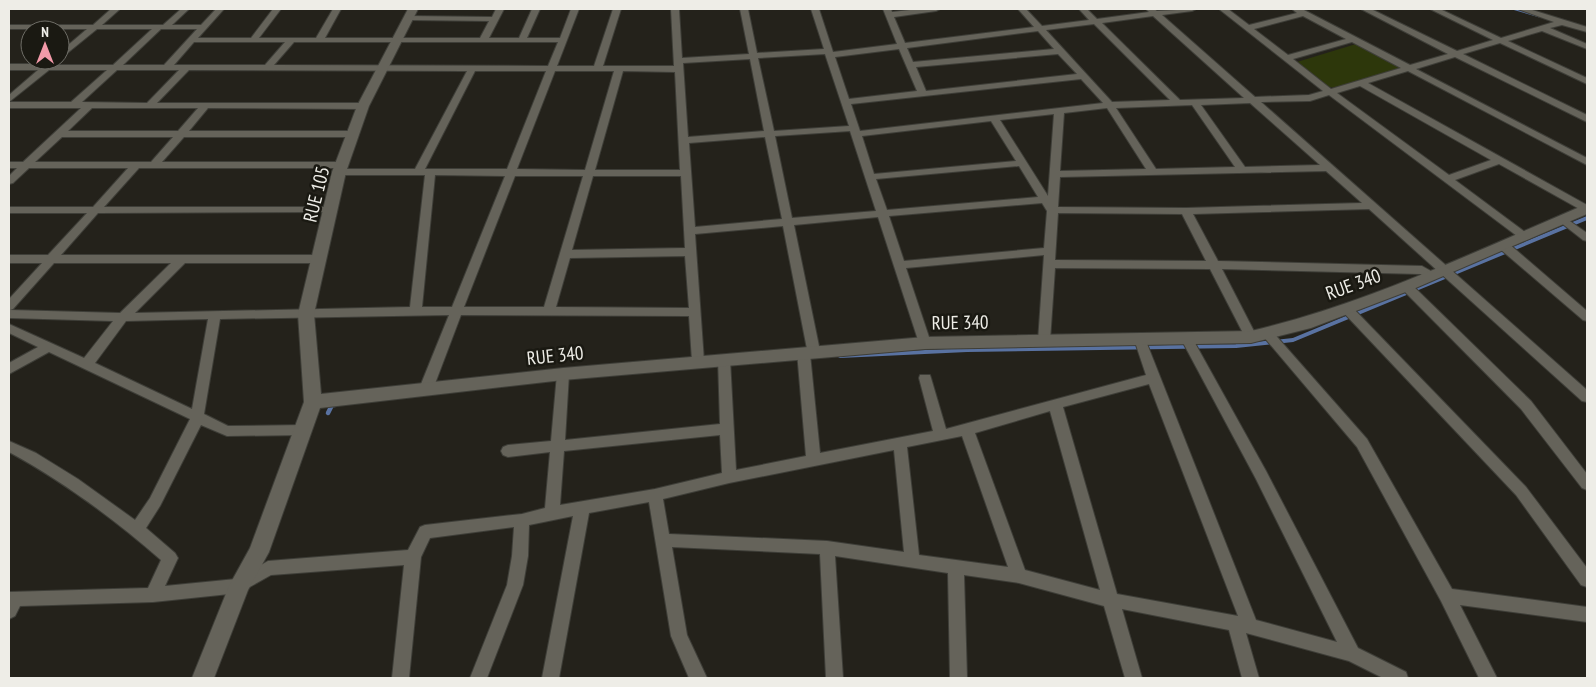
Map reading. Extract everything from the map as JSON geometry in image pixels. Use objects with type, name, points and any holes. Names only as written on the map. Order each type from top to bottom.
[{"type":"street","points":[[70,47],[116,9]]},
{"type":"street","points":[[74,105],[185,9]]},
{"type":"street","points":[[167,67],[220,9]]},
{"type":"street","points":[[253,40],[277,9]]},
{"type":"street","points":[[319,40],[338,9]]},
{"type":"street","points":[[450,18],[455,9]]},
{"type":"street","points":[[483,40],[500,9]]},
{"type":"street","points":[[522,40],[536,9]]},
{"type":"street","points":[[426,389],[575,9]]},
{"type":"street","points":[[598,68],[616,9]]},
{"type":"street","points":[[675,9],[698,361]]},
{"type":"street","points":[[744,9],[788,222],[808,351],[814,461]]},
{"type":"street","points":[[816,9],[924,343]]},
{"type":"street","points":[[922,95],[888,12],[936,9]]},
{"type":"street","points":[[1022,9],[1110,105],[1153,172]]},
{"type":"street","points":[[1083,9],[1177,102]]},
{"type":"street","points":[[70,67],[619,69],[679,65],[754,55],[830,53],[902,46],[1096,21],[1153,11],[1192,9]]},
{"type":"street","points":[[1223,9],[1330,92],[1526,237]]},
{"type":"street","points":[[1365,9],[1587,119]]},
{"type":"street","points":[[1434,9],[1587,81]]},
{"type":"street","points":[[1522,9],[1587,30]]},
{"type":"street","points":[[1153,11],[1371,206],[1438,273],[1587,397]]},
{"type":"street","points":[[1248,28],[1300,11],[1587,162]]},
{"type":"street","points":[[410,14],[450,18],[494,19]]},
{"type":"street","name":"RUE 105","points":[[313,402],[306,314],[341,168],[351,134],[363,106],[410,14]]},
{"type":"street","points":[[684,140],[855,131],[1110,105],[1310,98],[1562,22]]},
{"type":"street","points":[[9,27],[204,26]]},
{"type":"street","points":[[1544,28],[1587,48]]},
{"type":"street","points":[[1286,58],[1354,39]]},
{"type":"street","points":[[192,40],[563,40]]},
{"type":"street","points":[[268,67],[292,40]]},
{"type":"street","points":[[909,65],[1060,51]]},
{"type":"street","points":[[150,105],[187,67]]},
{"type":"street","points":[[419,172],[472,69]]},
{"type":"street","points":[[549,311],[619,69]]},
{"type":"street","points":[[9,99],[43,70]]},
{"type":"street","points":[[846,102],[1082,76]]},
{"type":"street","points":[[1361,82],[1587,209]]},
{"type":"street","points":[[1195,102],[1242,170]]},
{"type":"street","points":[[9,105],[363,106]]},
{"type":"street","points":[[9,181],[90,105]]},
{"type":"street","points":[[154,165],[206,105]]},
{"type":"street","points":[[1044,341],[1059,111]]},
{"type":"street","points":[[994,118],[1052,210]]},
{"type":"street","points":[[59,134],[351,134]]},
{"type":"street","points":[[1448,180],[1500,160]]},
{"type":"street","points":[[870,177],[1024,163]]},
{"type":"street","points":[[9,165],[341,168],[419,172],[686,173]]},
{"type":"street","points":[[9,306],[136,165]]},
{"type":"street","points":[[1055,174],[1329,168]]},
{"type":"street","points":[[416,311],[430,172]]},
{"type":"street","points":[[690,231],[1046,199]]},
{"type":"street","points":[[1052,210],[1186,211],[1371,206]]},
{"type":"street","name":"RUE 340","points":[[313,402],[563,374],[808,351],[924,343],[1259,335],[1305,324],[1406,286],[1526,237],[1587,209]]},
{"type":"street","points":[[9,210],[331,210]]},
{"type":"street","points":[[1186,211],[1213,265],[1259,335],[1362,443],[1447,596],[1488,678]]},
{"type":"street","points":[[1564,220],[1587,238]]},
{"type":"street","points":[[1504,246],[1587,317]]},
{"type":"street","points":[[899,265],[1050,251]]},
{"type":"street","points":[[565,254],[691,252]]},
{"type":"street","points":[[9,259],[320,259]]},
{"type":"street","points":[[86,365],[123,317],[182,259]]},
{"type":"street","points":[[1049,264],[1213,265],[1422,270],[1438,273]]},
{"type":"street","points":[[1406,286],[1526,406],[1587,484]]},
{"type":"street","points":[[1346,308],[1521,491],[1587,580]]},
{"type":"street","points":[[9,314],[123,317],[416,311],[695,312]]},
{"type":"street","points":[[137,529],[155,502],[196,418],[215,314]]},
{"type":"street","points":[[9,328],[227,431],[304,430]]},
{"type":"street","points":[[1186,337],[1262,474],[1352,654]]},
{"type":"street","points":[[1140,339],[1242,625],[1250,678]]},
{"type":"street","points":[[9,369],[48,348]]},
{"type":"street","points":[[724,359],[729,476]]},
{"type":"street","points":[[552,513],[563,374]]},
{"type":"street","points":[[925,378],[941,435]]},
{"type":"street","points":[[401,678],[413,557],[425,532],[522,520],[582,509],[655,495],[729,476],[968,430],[1153,378]]},
{"type":"street","points":[[203,678],[239,586],[259,552],[313,402]]},
{"type":"street","points":[[1055,404],[1133,678]]},
{"type":"street","points":[[508,450],[558,447],[727,429]]},
{"type":"street","points":[[968,430],[1019,576]]},
{"type":"street","points":[[900,444],[912,559]]},
{"type":"street","points":[[9,446],[44,464],[137,529],[170,558],[153,596]]},
{"type":"street","points":[[655,495],[679,636],[698,678]]},
{"type":"street","points":[[552,678],[582,509]]},
{"type":"street","points":[[479,678],[515,585],[520,556],[522,520]]},
{"type":"street","points":[[662,540],[827,548],[1019,576],[1111,600],[1242,625],[1352,654],[1400,678]]},
{"type":"street","points":[[827,548],[834,678]]},
{"type":"street","points":[[11,603],[153,596],[239,586],[268,568],[413,557]]},
{"type":"street","points":[[956,568],[958,678]]},
{"type":"street","points":[[1447,596],[1587,615]]},
{"type":"green space","points":[[1356,44],[1399,66],[1399,69],[1335,88],[1325,86],[1297,62]]},
{"type":"waterway","points":[[1515,9],[1539,16]]},
{"type":"waterway","points":[[840,356],[967,350],[1236,346],[1293,340],[1587,218]]},
{"type":"waterway","points":[[328,413],[332,405],[335,405]]}]
